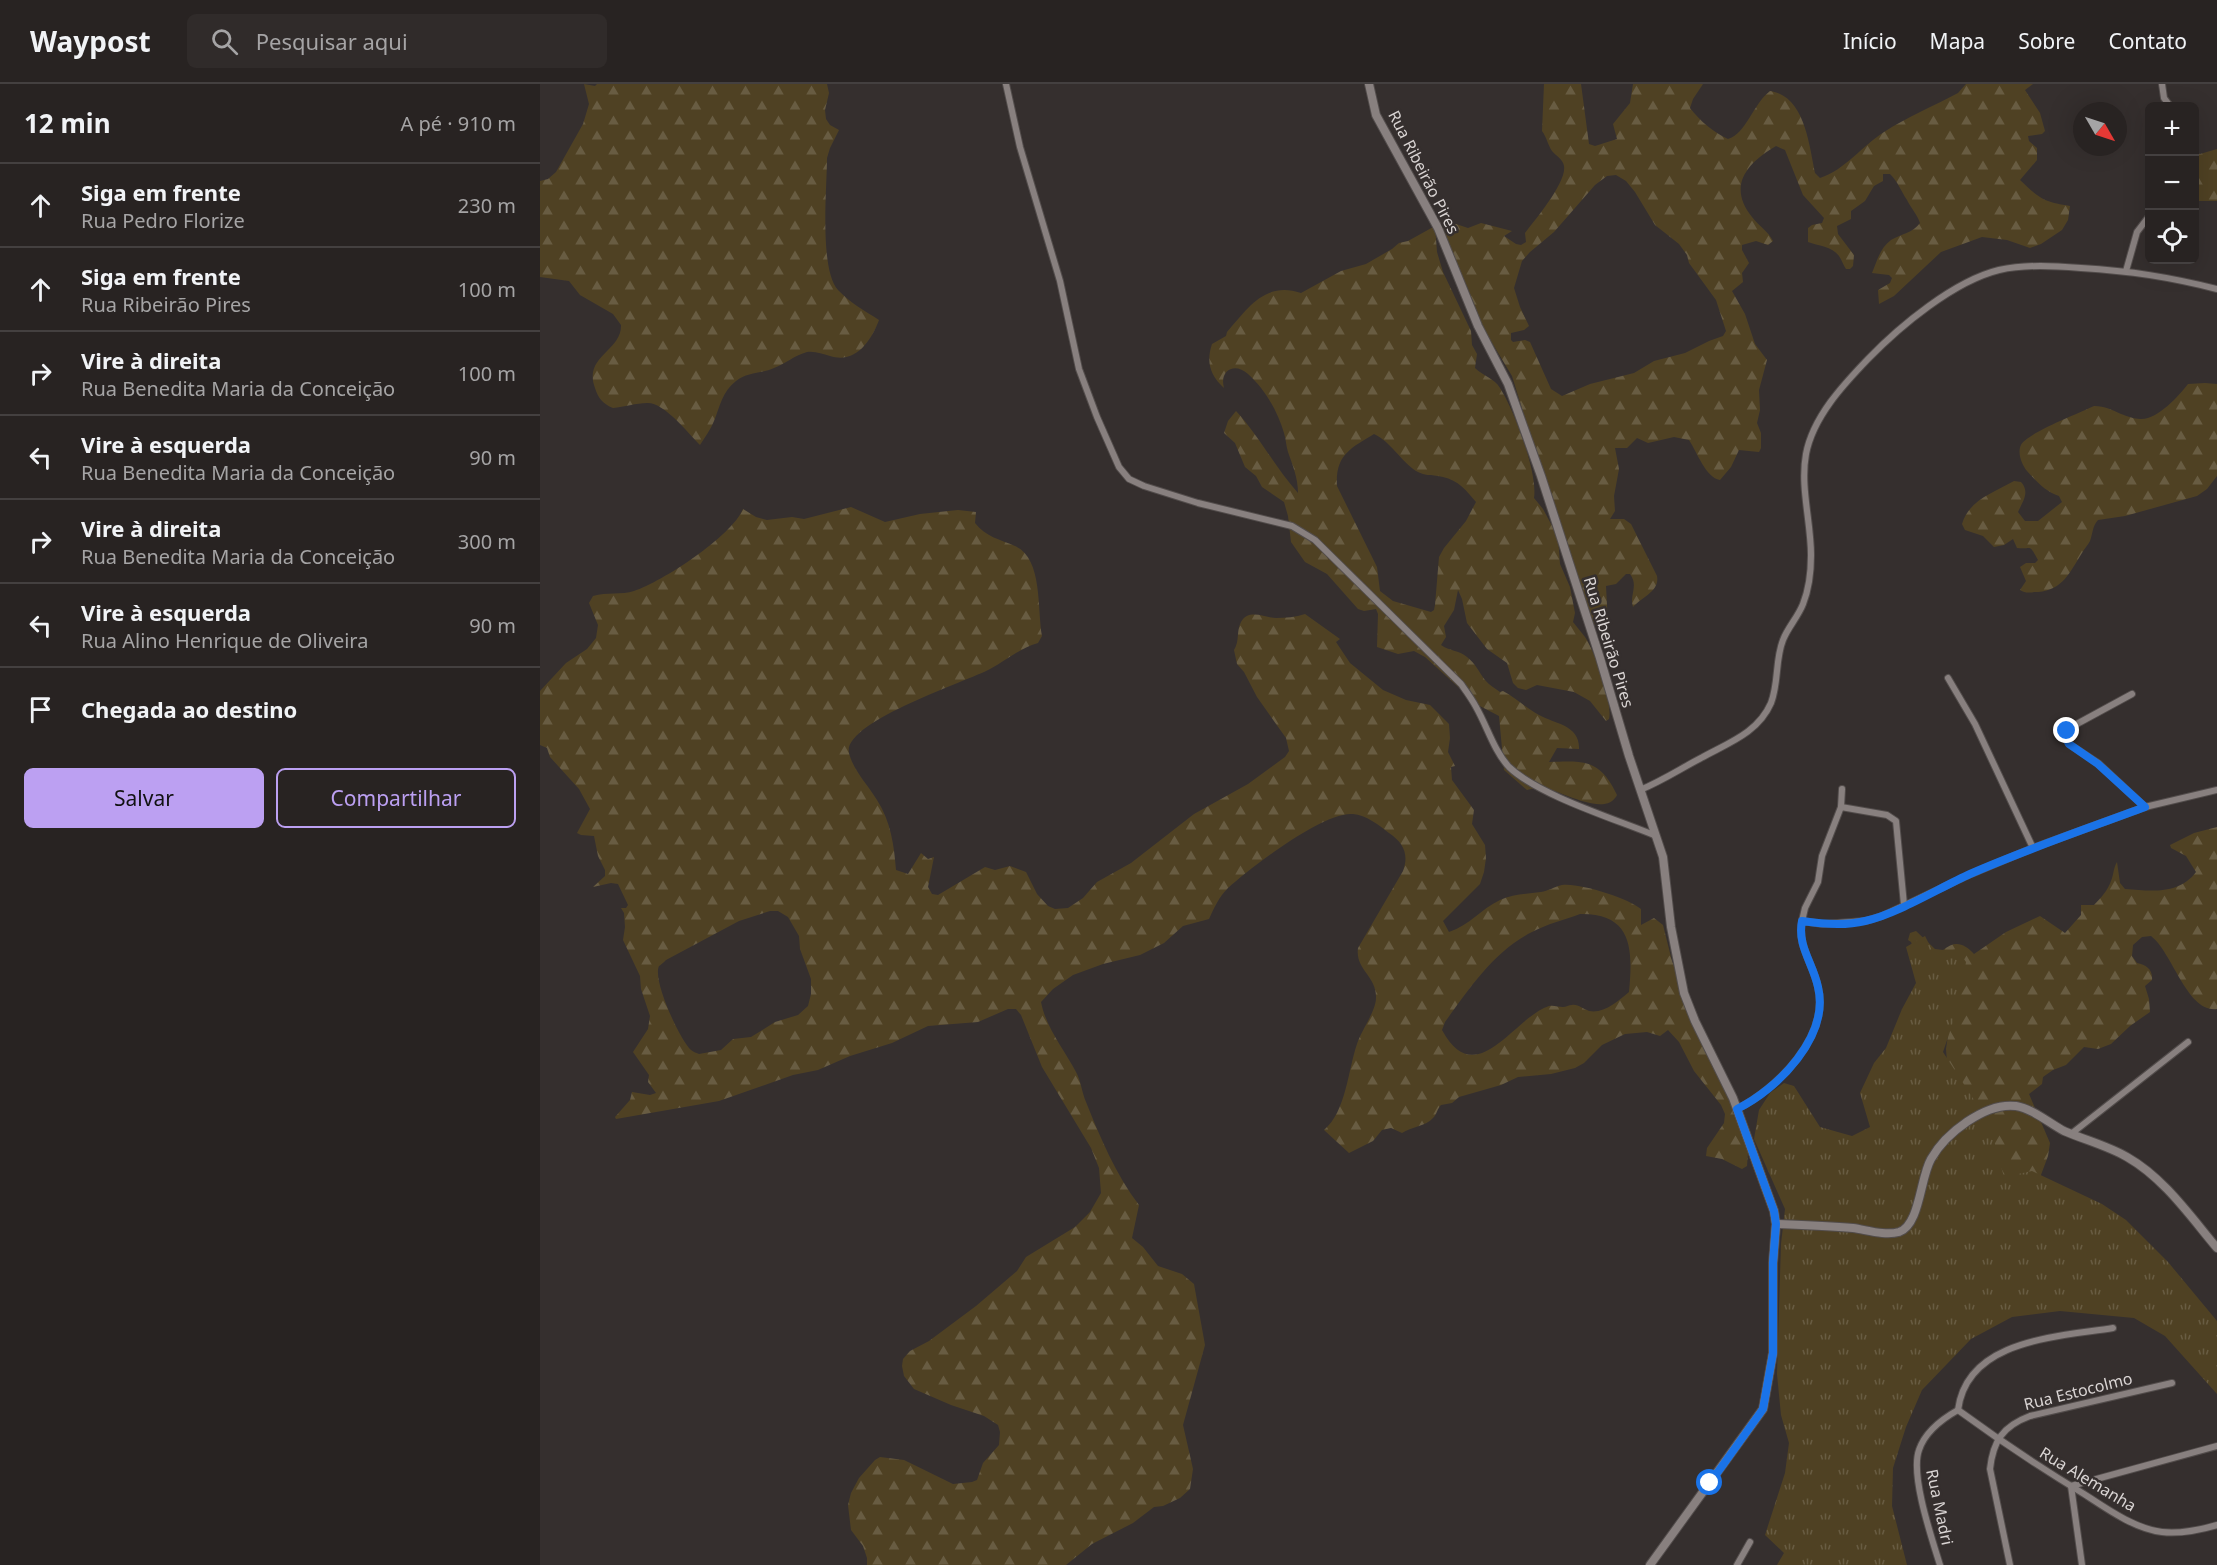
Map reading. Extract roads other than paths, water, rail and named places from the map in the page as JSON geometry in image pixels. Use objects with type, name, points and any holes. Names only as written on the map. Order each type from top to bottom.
[{"type":"street","points":[[1006,84],[1020,147],[1060,281],[1079,369],[1111,450],[1119,467],[1129,479],[1198,503],[1292,526],[1315,540],[1461,684],[1476,706],[1492,740],[1508,766],[1528,782],[1654,835]]},
{"type":"street","name":"Rua Ribeirão Pires","points":[[1369,84],[1376,115],[1438,228],[1478,326],[1508,384],[1552,510],[1654,835],[1663,857],[1671,927],[1684,993],[1737,1109],[1774,1211],[1776,1224],[1773,1263],[1773,1353],[1763,1409],[1650,1565]]},
{"type":"street","points":[[2162,84],[2164,98],[2167,102]]},
{"type":"street","points":[[2126,271],[2137,232],[2145,222]]},
{"type":"street","points":[[1640,790],[1664,781],[1700,758],[1741,738],[1757,725],[1771,703],[1778,678],[1781,643],[1803,606],[1809,585],[1811,556],[1805,481],[1806,454],[1826,408],[1850,378],[1889,338],[1953,291],[1982,276],[2016,267],[2053,266],[2126,271],[2158,275],[2217,289]]},
{"type":"street","points":[[1948,678],[1975,724],[2034,848]]},
{"type":"street","points":[[2132,694],[2075,725],[2067,731],[2066,738],[2069,744],[2098,764],[2145,807]]},
{"type":"street","points":[[1737,1109],[1768,1090],[1787,1070],[1806,1047],[1816,1025],[1820,1010],[1819,990],[1816,976],[1800,937],[1805,908],[1818,882],[1822,856],[1841,807],[1842,789]]},
{"type":"street","points":[[1802,921],[1823,924],[1866,921],[2034,848],[2145,807],[2217,790]]},
{"type":"street","points":[[1841,807],[1887,815],[1896,822],[1904,905]]},
{"type":"street","points":[[2071,1134],[2188,1042]]},
{"type":"street","points":[[1776,1224],[1899,1232],[1913,1219],[1929,1161],[1942,1142],[1963,1125],[1984,1113],[2003,1107],[2016,1106],[2031,1111],[2071,1134],[2127,1157],[2147,1171],[2217,1248]]},
{"type":"street","points":[[1958,1410],[1959,1400],[1965,1388],[1978,1370],[1991,1357],[2008,1348],[2113,1328]]},
{"type":"street","name":"Rua Estocolmo","points":[[1999,1439],[2014,1422],[2030,1416],[2172,1383]]},
{"type":"street","name":"Rua Alemanha","points":[[1958,1410],[2071,1486],[2128,1520],[2162,1532],[2179,1533],[2217,1525]]},
{"type":"street","name":"Rua Madri","points":[[1940,1565],[1918,1481],[1918,1450],[1938,1424],[1958,1410]]},
{"type":"street","points":[[1999,1439],[1992,1455],[1990,1469],[2010,1565]]},
{"type":"street","points":[[2082,1565],[2071,1486],[2217,1446]]},
{"type":"street","points":[[1737,1565],[1750,1542]]}]
